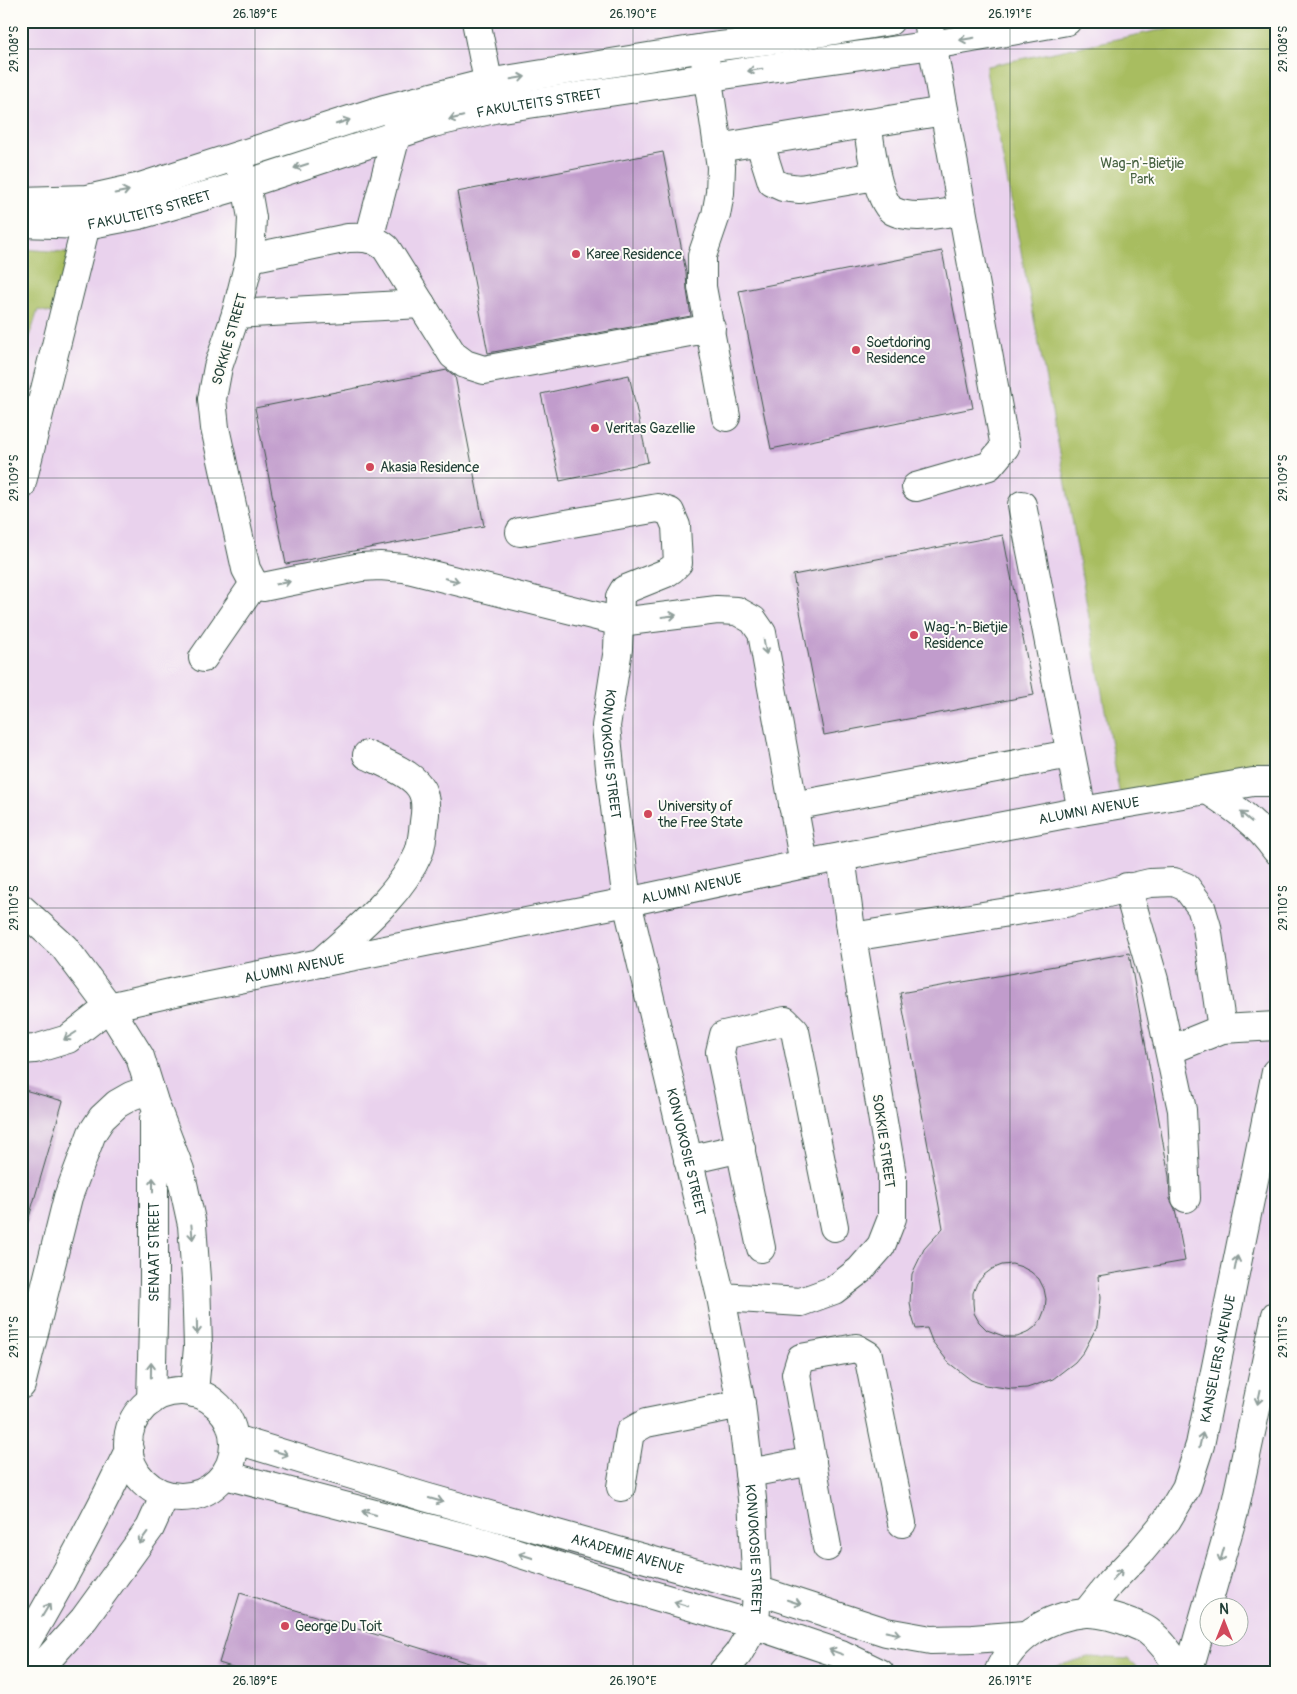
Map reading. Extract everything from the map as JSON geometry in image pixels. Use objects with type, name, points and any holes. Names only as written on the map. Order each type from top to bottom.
[{"type":"lane","points":[[476,21],[487,83],[494,109]]},
{"type":"lane","name":"FAKULTEITS STREET","points":[[21,223],[87,212],[137,188],[397,105],[487,83],[704,48],[784,30],[890,21]]},
{"type":"lane","name":"FAKULTEITS STREET","points":[[21,201],[87,212],[139,215],[246,184],[433,124],[494,109],[790,65],[930,33],[1067,21]]},
{"type":"lane","points":[[784,30],[790,65]]},
{"type":"lane","points":[[916,487],[989,466],[1005,447],[930,33]]},
{"type":"lane","points":[[704,48],[721,167],[720,193],[716,214],[702,256],[701,272],[702,287],[726,417]]},
{"type":"lane","points":[[369,239],[396,136],[397,105]]},
{"type":"lane","points":[[718,148],[944,111]]},
{"type":"lane","points":[[867,123],[876,176],[883,198],[890,210],[901,214],[924,215],[962,211]]},
{"type":"lane","points":[[760,141],[772,182],[783,187],[800,189],[876,176]]},
{"type":"lane","name":"SOKKIE STREET","points":[[236,157],[246,184],[252,218],[250,258],[236,314],[218,368],[212,399],[215,428],[246,569],[254,584]]},
{"type":"lane","points":[[21,486],[87,212]]},
{"type":"lane","points":[[250,258],[348,238],[362,237],[376,240],[386,248],[453,355],[465,364],[484,370],[711,328]]},
{"type":"lane","points":[[236,314],[421,304]]},
{"type":"lane","points":[[1022,505],[1082,811]]},
{"type":"lane","name":"KONVOKOSIE STREET","points":[[520,532],[658,508],[670,512],[676,526],[678,562],[666,573],[624,590],[620,597],[618,649],[606,726],[627,902],[721,1297],[741,1404],[754,1524],[757,1590],[754,1625],[738,1654],[722,1673]]},
{"type":"lane","points":[[203,658],[254,584],[263,587],[361,567],[404,568],[620,622],[717,610],[737,612],[753,620],[762,633],[804,864]]},
{"type":"lane","points":[[793,806],[1070,754]]},
{"type":"lane","points":[[320,963],[383,905],[405,876],[422,842],[426,812],[424,792],[418,783],[402,772],[367,755]]},
{"type":"lane","name":"ALUMNI AVENUE","points":[[109,1007],[627,902],[804,864],[1082,811],[1264,782],[1276,768]]},
{"type":"lane","points":[[1209,791],[1237,809],[1256,825],[1276,850]]},
{"type":"lane","name":"SOKKIE STREET","points":[[721,1297],[801,1302],[834,1290],[860,1270],[880,1246],[892,1218],[892,1175],[852,937],[841,857]]},
{"type":"lane","points":[[852,937],[1065,903],[1150,883],[1174,882],[1186,887],[1201,907],[1207,927],[1222,1029]]},
{"type":"lane","points":[[1127,887],[1154,980],[1182,1110],[1186,1198]]},
{"type":"lane","name":"SENAAT STREET","points":[[21,908],[64,947],[109,1007],[140,1057],[152,1096],[180,1170],[192,1225],[198,1347],[194,1393]]},
{"type":"lane","points":[[21,1050],[35,1049],[68,1039],[109,1007]]},
{"type":"lane","points":[[761,1248],[720,1052],[724,1035],[785,1021],[795,1031],[834,1227]]},
{"type":"lane","points":[[1170,1050],[1222,1029],[1276,1026]]},
{"type":"lane","name":"KANSELIERS AVENUE","points":[[1086,1613],[1110,1583],[1142,1550],[1167,1520],[1186,1488],[1200,1445],[1276,1072]]},
{"type":"lane","points":[[21,1385],[68,1197],[92,1132],[102,1118],[117,1104],[131,1096],[152,1096]]},
{"type":"lane","name":"SENAAT STREET","points":[[151,1402],[154,1283],[152,1096]]},
{"type":"lane","points":[[688,1160],[741,1148]]},
{"type":"lane","points":[[21,1304],[36,1261],[47,1244],[60,1230]]},
{"type":"lane","points":[[1188,1673],[1234,1512],[1276,1315]]},
{"type":"lane","points":[[827,1547],[796,1374],[801,1358],[856,1348],[868,1355],[902,1523]]},
{"type":"lane","points":[[179,1392],[194,1393],[209,1399],[222,1410],[230,1423],[234,1439],[234,1451],[231,1464],[213,1487],[198,1495],[182,1497],[165,1495],[144,1482],[134,1467],[129,1450],[129,1436],[133,1422],[140,1411],[151,1402],[164,1395],[179,1392]]},
{"type":"lane","points":[[621,1487],[630,1432],[646,1423],[741,1404]]},
{"type":"lane","name":"AKADEMIE AVENUE","points":[[234,1439],[435,1500],[757,1590],[886,1632],[931,1640],[973,1640],[1025,1635]]},
{"type":"lane","points":[[21,1652],[55,1595],[95,1520],[129,1450]]},
{"type":"lane","points":[[748,1473],[812,1461]]},
{"type":"lane","points":[[224,1475],[486,1543],[754,1625],[841,1654],[880,1673]]},
{"type":"lane","points":[[30,1673],[49,1658],[84,1619],[150,1528],[165,1495]]},
{"type":"lane","points":[[998,1673],[1002,1661],[1025,1635],[1054,1619],[1086,1613],[1118,1617],[1147,1631],[1171,1653],[1181,1673]]},
{"type":"shaded area","name":"University of the Free State","points":[[21,21],[1276,21],[1276,1673],[21,1673]]},
{"type":"green space","name":"Wag-n'-Bietjie Park","points":[[1210,21],[1276,21],[1276,756],[1257,767],[1237,773],[1127,796],[1119,791],[1066,484],[986,71],[987,66]]},
{"type":"green space","points":[[21,249],[80,253],[61,315],[38,310],[21,364]]},
{"type":"green space","points":[[1088,1657],[1128,1659],[1143,1673],[1048,1673],[1054,1667]]},
{"type":"building","name":"Karee Residence","points":[[663,152],[686,272],[691,316],[488,353],[457,192]]},
{"type":"building","name":"Soetdoring Residence","points":[[942,251],[973,408],[771,449],[739,291]]},
{"type":"building","name":"Akasia Residence","points":[[447,370],[455,376],[484,526],[286,564],[255,408]]},
{"type":"building","name":"Veritas Gazellie","points":[[629,375],[648,462],[560,481],[541,394]]},
{"type":"building","name":"Wag-'n-Bietjie Residence","points":[[1003,535],[1034,695],[824,735],[793,575]]},
{"type":"building","points":[[1129,953],[1169,1176],[1170,1199],[1175,1209],[1185,1261],[1098,1276],[1100,1298],[1097,1326],[1084,1351],[1075,1362],[1053,1379],[1027,1388],[1012,1389],[985,1385],[971,1380],[949,1363],[932,1341],[927,1328],[916,1329],[910,1302],[912,1274],[924,1249],[943,1228],[900,993]],"holes":[[[1012,1264],[1022,1267],[1039,1279],[1044,1289],[1046,1299],[1041,1319],[1035,1327],[1017,1337],[1006,1337],[987,1330],[974,1313],[973,1293],[977,1283],[992,1269],[1002,1265]]]},
{"type":"building","points":[[21,1089],[63,1101],[27,1224],[21,1223]]},
{"type":"building","name":"George Du Toit","points":[[240,1593],[485,1668],[485,1673],[251,1673],[219,1663]]},
{"type":"place","name":"Karee Residence","points":[[576,254]]},
{"type":"place","name":"Soetdoring Residence","points":[[856,350]]},
{"type":"place","name":"Veritas Gazellie","points":[[595,428]]},
{"type":"place","name":"Akasia Residence","points":[[370,467]]},
{"type":"place","name":"Wag-'n-Bietjie Residence","points":[[914,635]]},
{"type":"place","name":"University of the Free State","points":[[648,814]]},
{"type":"place","name":"George Du Toit","points":[[285,1626]]}]
